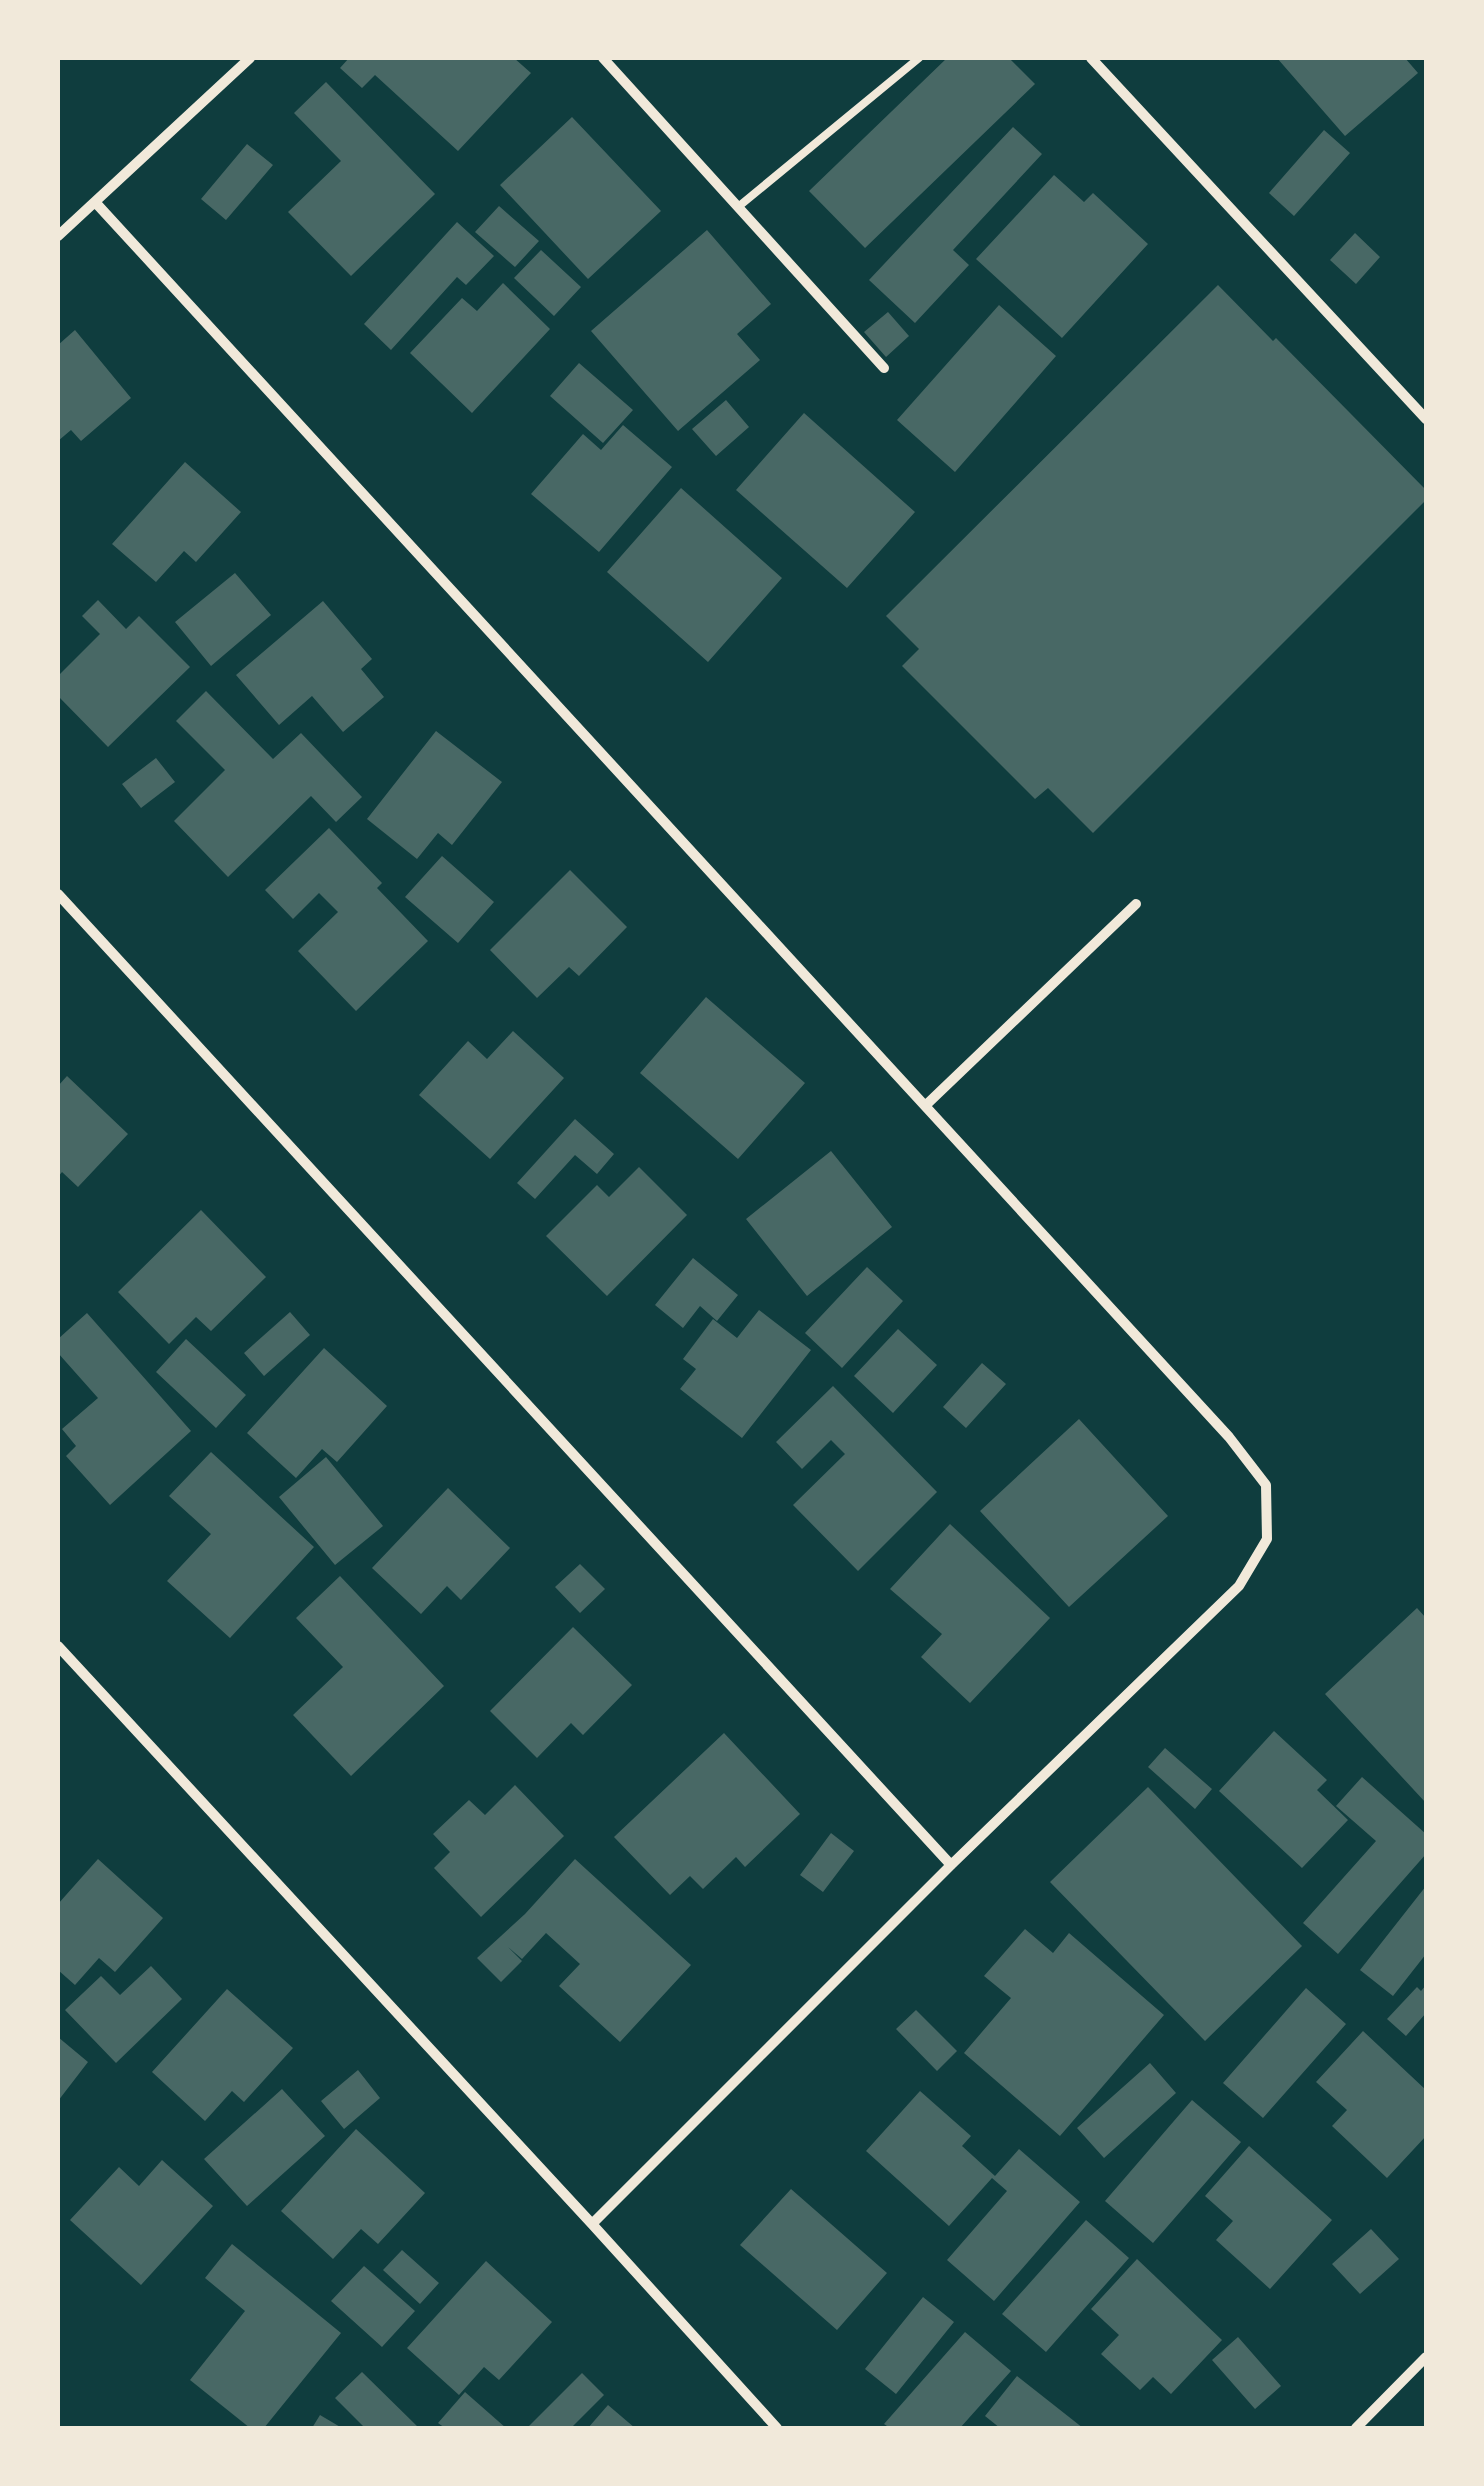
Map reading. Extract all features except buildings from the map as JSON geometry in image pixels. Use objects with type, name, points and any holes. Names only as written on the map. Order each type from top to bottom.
[{"type":"street","points":[[58,236],[250,58]]},
{"type":"street","points":[[603,58],[884,368]]},
{"type":"street","points":[[1091,58],[1426,419]]},
{"type":"street","points":[[95,202],[1230,1436],[1266,1484],[1267,1539],[1239,1586],[951,1865],[592,2224]]},
{"type":"street","points":[[58,894],[951,1865]]},
{"type":"street","points":[[926,1105],[1136,904]]},
{"type":"street","points":[[58,1646],[776,2428]]},
{"type":"street","points":[[1356,2428],[1426,2357]]},
{"type":"lane","points":[[738,207],[919,58]]}]
